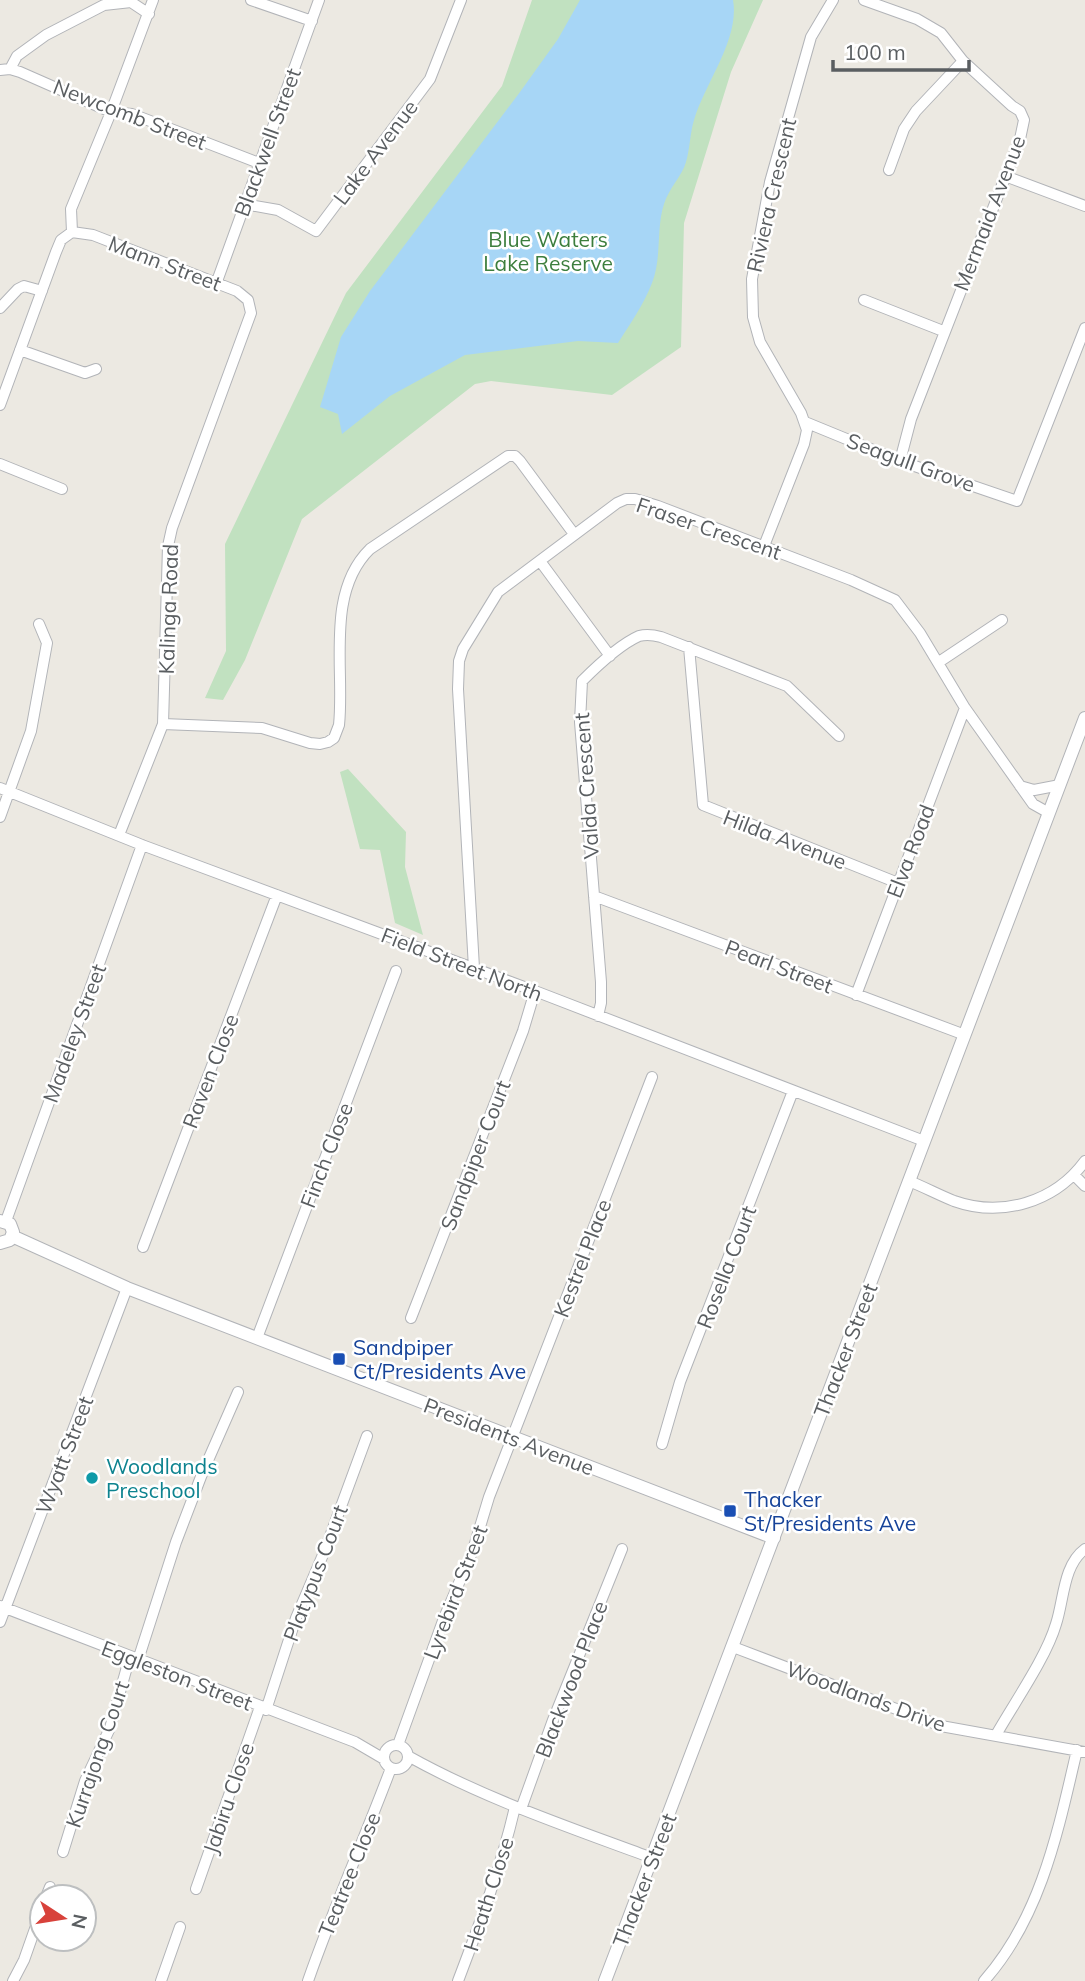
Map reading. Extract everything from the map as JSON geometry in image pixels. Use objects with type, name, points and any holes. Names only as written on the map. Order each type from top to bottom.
[{"type":"street","points":[[0,405],[61,240],[72,232],[71,209],[153,0]]},
{"type":"street","points":[[251,0],[312,21]]},
{"type":"street","name":"Blackwell Street","points":[[216,284],[319,0]]},
{"type":"street","name":"Lake Avenue","points":[[244,204],[278,210],[316,231],[430,79],[461,0]]},
{"type":"street","name":"Riviera Crescent","points":[[805,422],[760,342],[754,317],[752,278],[770,182],[811,37],[833,0]]},
{"type":"street","name":"Mermaid Avenue","points":[[864,0],[929,25],[941,33],[963,61],[1020,111],[1024,120],[1023,130],[943,331],[911,419],[900,461]]},
{"type":"street","points":[[5,70],[17,56],[46,35],[104,5],[131,2],[149,14]]},
{"type":"street","points":[[889,170],[904,129],[916,111],[963,61]]},
{"type":"street","name":"Newcomb Street","points":[[5,70],[111,112],[132,114],[259,163]]},
{"type":"street","points":[[1005,176],[1085,206]]},
{"type":"street","name":"Mann Street","points":[[72,232],[93,235],[244,295],[250,305]]},
{"type":"street","points":[[0,308],[24,286],[41,291]]},
{"type":"street","points":[[864,300],[943,331]]},
{"type":"street","name":"Kalinga Road","points":[[119,835],[163,724],[168,546],[178,510],[250,320],[250,305]]},
{"type":"street","points":[[1085,328],[1072,362],[1085,367]]},
{"type":"street","points":[[20,350],[85,373],[96,369]]},
{"type":"street","name":"Seagull Grove","points":[[805,422],[900,461],[1017,501],[1072,362]]},
{"type":"street","points":[[764,546],[804,444],[807,430],[805,422]]},
{"type":"street","points":[[163,724],[262,728],[310,743],[328,742],[334,738],[339,725],[340,625],[348,584],[359,560],[370,549],[508,456],[515,456],[520,461],[574,534]]},
{"type":"street","points":[[0,464],[62,489]]},
{"type":"street","name":"Fraser Crescent","points":[[474,968],[458,689],[459,661],[469,638],[498,592],[617,503],[635,499],[658,506],[868,587],[895,600],[920,633],[965,708],[1020,786],[1037,807],[1049,813]]},
{"type":"street","points":[[540,561],[610,656]]},
{"type":"street","points":[[939,662],[1002,620]]},
{"type":"street","points":[[0,817],[5,790],[31,731],[47,643],[39,624]]},
{"type":"street","name":"Valda Crescent","points":[[598,1016],[601,993],[579,694],[582,681],[637,637],[661,637],[787,686],[839,736]]},
{"type":"street","name":"Hilda Avenue","points":[[689,647],[703,806],[898,883]]},
{"type":"street","name":"Elva Road","points":[[856,995],[965,708]]},
{"type":"street","name":"Thacker Street","points":[[605,1981],[1085,718]]},
{"type":"street","points":[[1020,786],[1043,789],[1060,785]]},
{"type":"street","name":"Field Street North","points":[[5,790],[142,845],[535,991],[924,1141]]},
{"type":"street","name":"Madeley Street","points":[[3,1221],[142,845]]},
{"type":"street","name":"Raven Close","points":[[143,1247],[277,895]]},
{"type":"street","name":"Pearl Street","points":[[594,896],[965,1035]]},
{"type":"street","name":"Finch Close","points":[[257,1338],[396,971]]},
{"type":"street","name":"Sandpiper Court","points":[[411,1318],[523,1031],[535,991]]},
{"type":"street","name":"Kestrel Place","points":[[512,1438],[652,1077]]},
{"type":"street","name":"Rosella Court","points":[[662,1444],[680,1382],[793,1091]]},
{"type":"street","points":[[909,1181],[954,1201],[987,1208],[1002,1208],[1049,1195],[1074,1175],[1085,1161]]},
{"type":"street","points":[[1074,1175],[1085,1186]]},
{"type":"street","points":[[0,1243],[6,1242],[12,1236],[12,1227],[3,1221]]},
{"type":"street","name":"Presidents Avenue","points":[[12,1236],[127,1288],[774,1538]]},
{"type":"street","name":"Wyatt Street","points":[[0,1622],[3,1607],[127,1288]]},
{"type":"street","name":"Kurrajong Court","points":[[63,1852],[85,1781],[110,1728],[193,1497],[238,1392]]},
{"type":"street","name":"Platypus Court","points":[[263,1709],[367,1436]]},
{"type":"street","name":"Lyrebird Street","points":[[390,1755],[473,1550],[489,1497],[512,1438]]},
{"type":"street","name":"Blackwood Place","points":[[518,1808],[622,1549]]},
{"type":"street","points":[[996,1735],[1051,1638],[1061,1609],[1069,1570],[1077,1554],[1085,1549]]},
{"type":"street","name":"Eggleston Street","points":[[3,1607],[263,1709],[390,1755],[402,1747],[405,1761]]},
{"type":"street","name":"Woodlands Drive","points":[[733,1647],[942,1726],[1081,1751]]},
{"type":"street","name":"Jabiru Close","points":[[196,1889],[263,1709]]},
{"type":"street","points":[[984,1981],[1016,1937],[1043,1879],[1081,1751]]},
{"type":"street","points":[[390,1755],[518,1808],[652,1858]]},
{"type":"street","name":"Teatree Close","points":[[308,1981],[332,1912],[363,1843],[390,1755]]},
{"type":"street","name":"Heath Close","points":[[458,1981],[491,1895],[518,1808]]},
{"type":"street","points":[[161,1981],[180,1927]]},
{"type":"street","points":[[13,1981],[28,1949]]},
{"type":"green space","name":"Blue Waters Lake Reserve","points":[[532,0],[763,0],[731,72],[684,223],[681,347],[612,395],[491,381],[475,384],[302,519],[245,660],[223,700],[205,698],[226,651],[225,544],[346,293],[502,86]]},
{"type":"green space","points":[[348,769],[406,832],[405,867],[423,935],[395,923],[380,850],[360,849],[340,772]]},
{"type":"water","name":"Blue Waters Lake Reserve","points":[[580,0],[733,0],[734,15],[727,45],[694,120],[684,167],[664,204],[655,273],[641,306],[618,343],[578,341],[465,355],[390,396],[342,434],[338,414],[320,407],[341,337],[370,291],[558,39]]},
{"type":"place","name":"Sandpiper Ct/Presidents Ave","points":[[339,1359]]},
{"type":"place","name":"Woodlands Preschool","points":[[92,1478]]},
{"type":"place","name":"Thacker St/Presidents Ave","points":[[730,1511]]}]
